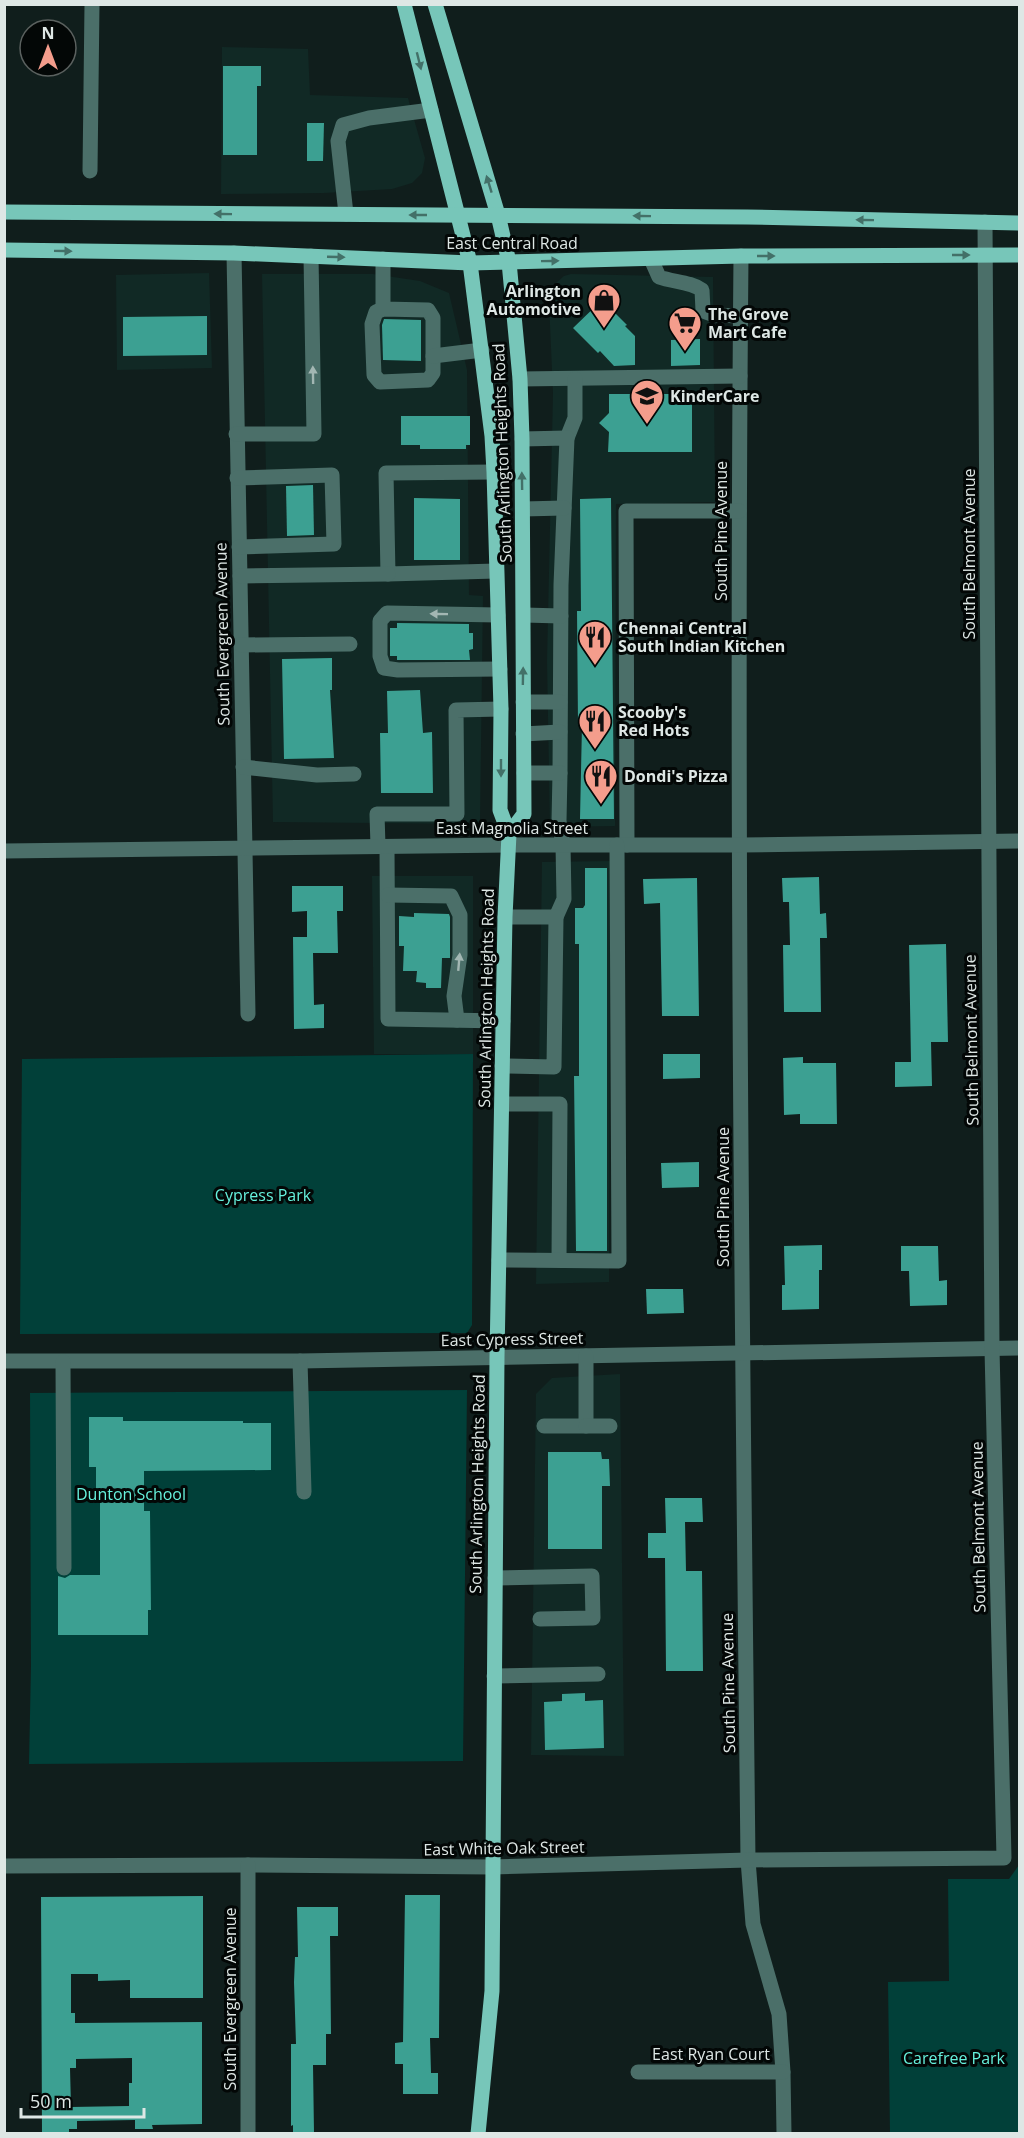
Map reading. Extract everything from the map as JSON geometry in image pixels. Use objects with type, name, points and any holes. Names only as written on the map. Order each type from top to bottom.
[{"type":"main road","name":"South Arlington Heights Road","points":[[404,4],[470,263],[482,350],[494,472],[501,709],[500,810],[509,840],[505,917],[497,1357],[492,1991],[478,2133]]},
{"type":"main road","name":"South Arlington Heights Road","points":[[435,4],[498,214],[509,262],[520,379],[524,615],[524,814],[509,840]]},
{"type":"main road","name":"East Central Road","points":[[4,212],[498,214],[1020,223]]},
{"type":"main road","name":"East Central Road","points":[[4,250],[234,253],[470,263],[741,256],[1020,255]]},
{"type":"street","points":[[90,171],[92,4]]},
{"type":"street","points":[[346,214],[338,141],[342,125],[369,118],[431,110]]},
{"type":"street","name":"South Belmont Avenue","points":[[985,222],[992,1349],[1004,1858]]},
{"type":"street","name":"South Evergreen Avenue","points":[[234,253],[248,1014]]},
{"type":"street","points":[[237,434],[314,434],[311,256]]},
{"type":"street","name":"South Pine Avenue","points":[[741,256],[739,511],[742,1353],[748,1860],[753,1924],[779,2014],[784,2133]]},
{"type":"street","points":[[383,259],[383,309]]},
{"type":"street","points":[[651,259],[659,278],[695,285],[702,290],[703,311],[714,315],[740,316]]},
{"type":"street","points":[[383,309],[428,310],[433,318],[433,373],[428,380],[380,382],[374,375],[372,324],[376,312],[383,309]]},
{"type":"street","points":[[433,356],[482,350]]},
{"type":"street","points":[[520,379],[740,376]]},
{"type":"street","points":[[502,1066],[554,1067],[556,917],[564,899],[563,845],[559,821],[564,508],[567,438],[575,418],[575,379]]},
{"type":"street","points":[[522,439],[567,438]]},
{"type":"street","points":[[388,574],[386,472],[494,472]]},
{"type":"street","points":[[237,478],[332,475],[334,544],[239,547]]},
{"type":"street","points":[[523,508],[564,508]]},
{"type":"street","points":[[499,1260],[619,1261],[626,511],[739,511]]},
{"type":"street","points":[[240,576],[496,572]]},
{"type":"street","points":[[498,615],[387,614],[380,621],[380,656],[384,668],[398,670],[500,669]]},
{"type":"street","points":[[524,615],[561,616]]},
{"type":"street","points":[[241,645],[350,644]]},
{"type":"street","points":[[523,702],[560,702]]},
{"type":"street","points":[[501,709],[456,710],[457,814],[377,814],[388,895],[388,1019],[503,1021]]},
{"type":"street","points":[[523,734],[560,732]]},
{"type":"street","points":[[243,767],[317,775],[354,774]]},
{"type":"street","points":[[524,773],[560,773]]},
{"type":"street","name":"East Magnolia Street","points":[[4,851],[382,847],[509,840],[563,845],[1020,841]]},
{"type":"street","points":[[388,895],[451,896],[460,915],[460,956],[454,996],[457,1020]]},
{"type":"street","points":[[505,917],[556,917]]},
{"type":"street","points":[[502,1104],[560,1104],[559,1260]]},
{"type":"street","name":"East Cypress Street","points":[[4,1361],[300,1361],[1020,1348]]},
{"type":"street","points":[[586,1356],[586,1426]]},
{"type":"street","points":[[300,1361],[304,1492]]},
{"type":"street","points":[[63,1362],[64,1568]]},
{"type":"street","points":[[544,1426],[610,1426]]},
{"type":"street","points":[[495,1578],[592,1576],[593,1618],[540,1619]]},
{"type":"street","points":[[494,1676],[598,1674]]},
{"type":"street","name":"East White Oak Street","points":[[4,1866],[492,1867],[748,1860],[1004,1858]]},
{"type":"street","name":"South Evergreen Avenue","points":[[248,1865],[248,2133]]},
{"type":"street","name":"East Ryan Court","points":[[638,2073],[783,2072]]},
{"type":"shaded area","points":[[222,47],[308,49],[310,95],[408,98],[425,158],[422,173],[412,183],[392,189],[324,193],[221,194]]},
{"type":"shaded area","points":[[209,273],[212,368],[117,370],[116,275]]},
{"type":"shaded area","points":[[262,274],[373,274],[420,281],[449,293],[467,370],[469,595],[483,596],[480,824],[273,822]]},
{"type":"shaded area","points":[[571,274],[713,277],[715,502],[616,504],[615,826],[550,827],[547,661],[553,393],[549,302],[554,285],[564,276]]},
{"type":"shaded area","points":[[610,861],[609,1282],[536,1284],[542,862]]},
{"type":"shaded area","points":[[372,876],[473,876],[473,1054],[374,1054]]},
{"type":"shaded area","points":[[620,1374],[624,1756],[531,1755],[536,1394],[552,1378]]},
{"type":"green space","name":"Cypress Park","points":[[473,1054],[472,1325],[467,1333],[20,1334],[22,1059]]},
{"type":"green space","name":"Dunton School","points":[[467,1390],[463,1761],[29,1764],[30,1393]]},
{"type":"green space","name":"Carefree Park","points":[[1019,1865],[1019,2133],[890,2133],[888,1982],[949,1981],[948,1879],[1009,1879]]},
{"type":"building","points":[[223,66],[261,66],[261,86],[257,86],[257,155],[223,155]]},
{"type":"building","points":[[307,123],[324,123],[323,161],[307,161]]},
{"type":"building","points":[[602,300],[635,336],[635,365],[614,366],[573,328]]},
{"type":"building","points":[[207,316],[207,355],[123,356],[123,317]]},
{"type":"building","points":[[384,319],[421,320],[421,361],[383,360],[382,325]]},
{"type":"building","points":[[700,339],[700,365],[671,366],[671,340]]},
{"type":"building","name":"KinderCare","points":[[609,394],[692,394],[692,452],[608,452],[609,432],[599,423],[609,413]]},
{"type":"building","points":[[401,416],[470,416],[470,445],[466,445],[466,449],[420,449],[420,445],[401,445]]},
{"type":"building","points":[[313,485],[314,535],[287,536],[286,486]]},
{"type":"building","points":[[414,498],[460,499],[460,560],[414,560]]},
{"type":"building","points":[[611,498],[614,819],[580,819],[582,725],[578,725],[577,611],[581,611],[580,499]]},
{"type":"building","points":[[397,623],[469,624],[469,633],[473,633],[473,649],[469,650],[470,660],[397,660],[397,656],[390,656],[390,628],[397,628]]},
{"type":"building","points":[[332,658],[332,690],[330,690],[334,758],[284,759],[282,659]]},
{"type":"building","points":[[420,690],[423,733],[432,732],[433,793],[381,793],[380,733],[388,733],[387,691]]},
{"type":"building","points":[[585,868],[607,868],[607,1251],[576,1251],[574,1076],[579,1076],[579,944],[575,944],[575,908],[583,908],[585,905]]},
{"type":"building","points":[[819,877],[820,914],[826,913],[827,938],[820,938],[821,1012],[784,1012],[783,945],[790,945],[789,902],[783,902],[782,878]]},
{"type":"building","points":[[697,878],[699,1016],[662,1016],[660,903],[644,904],[643,879]]},
{"type":"building","points":[[292,886],[343,886],[343,911],[337,911],[338,953],[313,953],[314,1005],[324,1004],[324,1028],[294,1029],[293,937],[307,937],[307,911],[292,912]]},
{"type":"building","points":[[414,913],[449,914],[450,958],[442,958],[441,988],[426,988],[426,983],[416,982],[417,971],[403,971],[404,946],[399,946],[399,916],[414,917]]},
{"type":"building","points":[[946,944],[948,1042],[931,1042],[932,1086],[895,1087],[895,1062],[911,1062],[909,945]]},
{"type":"building","points":[[663,1054],[700,1054],[700,1078],[663,1079]]},
{"type":"building","points":[[803,1057],[803,1063],[836,1063],[837,1124],[800,1124],[800,1114],[784,1115],[783,1058]]},
{"type":"building","points":[[699,1162],[699,1187],[662,1188],[661,1163]]},
{"type":"building","points":[[822,1245],[822,1270],[819,1270],[819,1309],[782,1310],[782,1285],[785,1285],[784,1246]]},
{"type":"building","points":[[901,1246],[938,1246],[939,1281],[947,1280],[947,1305],[910,1306],[909,1271],[901,1271]]},
{"type":"building","points":[[646,1289],[683,1289],[684,1313],[647,1314]]},
{"type":"building","points":[[89,1417],[123,1417],[123,1421],[271,1423],[271,1470],[144,1471],[144,1511],[150,1511],[151,1610],[148,1610],[148,1635],[58,1635],[58,1576],[65,1578],[70,1575],[100,1575],[100,1490],[96,1490],[96,1467],[89,1467]]},
{"type":"building","points":[[548,1452],[601,1452],[602,1459],[609,1459],[610,1486],[602,1486],[602,1549],[548,1549]]},
{"type":"building","points":[[665,1498],[702,1498],[703,1522],[685,1522],[686,1571],[702,1571],[703,1671],[666,1671],[665,1558],[648,1558],[648,1533],[666,1533]]},
{"type":"building","points":[[585,1693],[585,1701],[603,1700],[604,1748],[545,1750],[544,1702],[562,1701],[562,1694]]},
{"type":"building","points":[[405,1895],[440,1895],[439,2038],[430,2038],[431,2073],[438,2073],[438,2094],[403,2094],[403,2064],[395,2064],[395,2043],[403,2042]]},
{"type":"building","points":[[203,1896],[203,1998],[130,1998],[130,1980],[98,1981],[98,1974],[71,1974],[71,2013],[75,2013],[75,2023],[202,2022],[202,2124],[152,2125],[153,2129],[135,2129],[135,2120],[77,2121],[77,2129],[69,2129],[69,2133],[42,2133],[41,1897]],"holes":[[[132,2058],[132,2083],[129,2083],[129,2106],[71,2107],[70,2068],[76,2068],[76,2059]]]},
{"type":"building","points":[[297,1907],[338,1907],[338,1936],[330,1936],[331,2034],[326,2034],[326,2065],[313,2065],[314,2133],[293,2133],[293,2125],[291,2126],[291,2044],[296,2044],[294,1982],[295,1957],[298,1957]]},
{"type":"place","name":"Arlington Automotive","points":[[604,329]]},
{"type":"place","name":"The Grove Mart Cafe","points":[[685,352]]},
{"type":"place","name":"KinderCare","points":[[647,425]]},
{"type":"place","name":"Chennai Central South Indian Kitchen","points":[[595,666]]},
{"type":"place","name":"Scooby's Red Hots","points":[[595,750]]},
{"type":"place","name":"Dondi's Pizza","points":[[601,805]]}]
